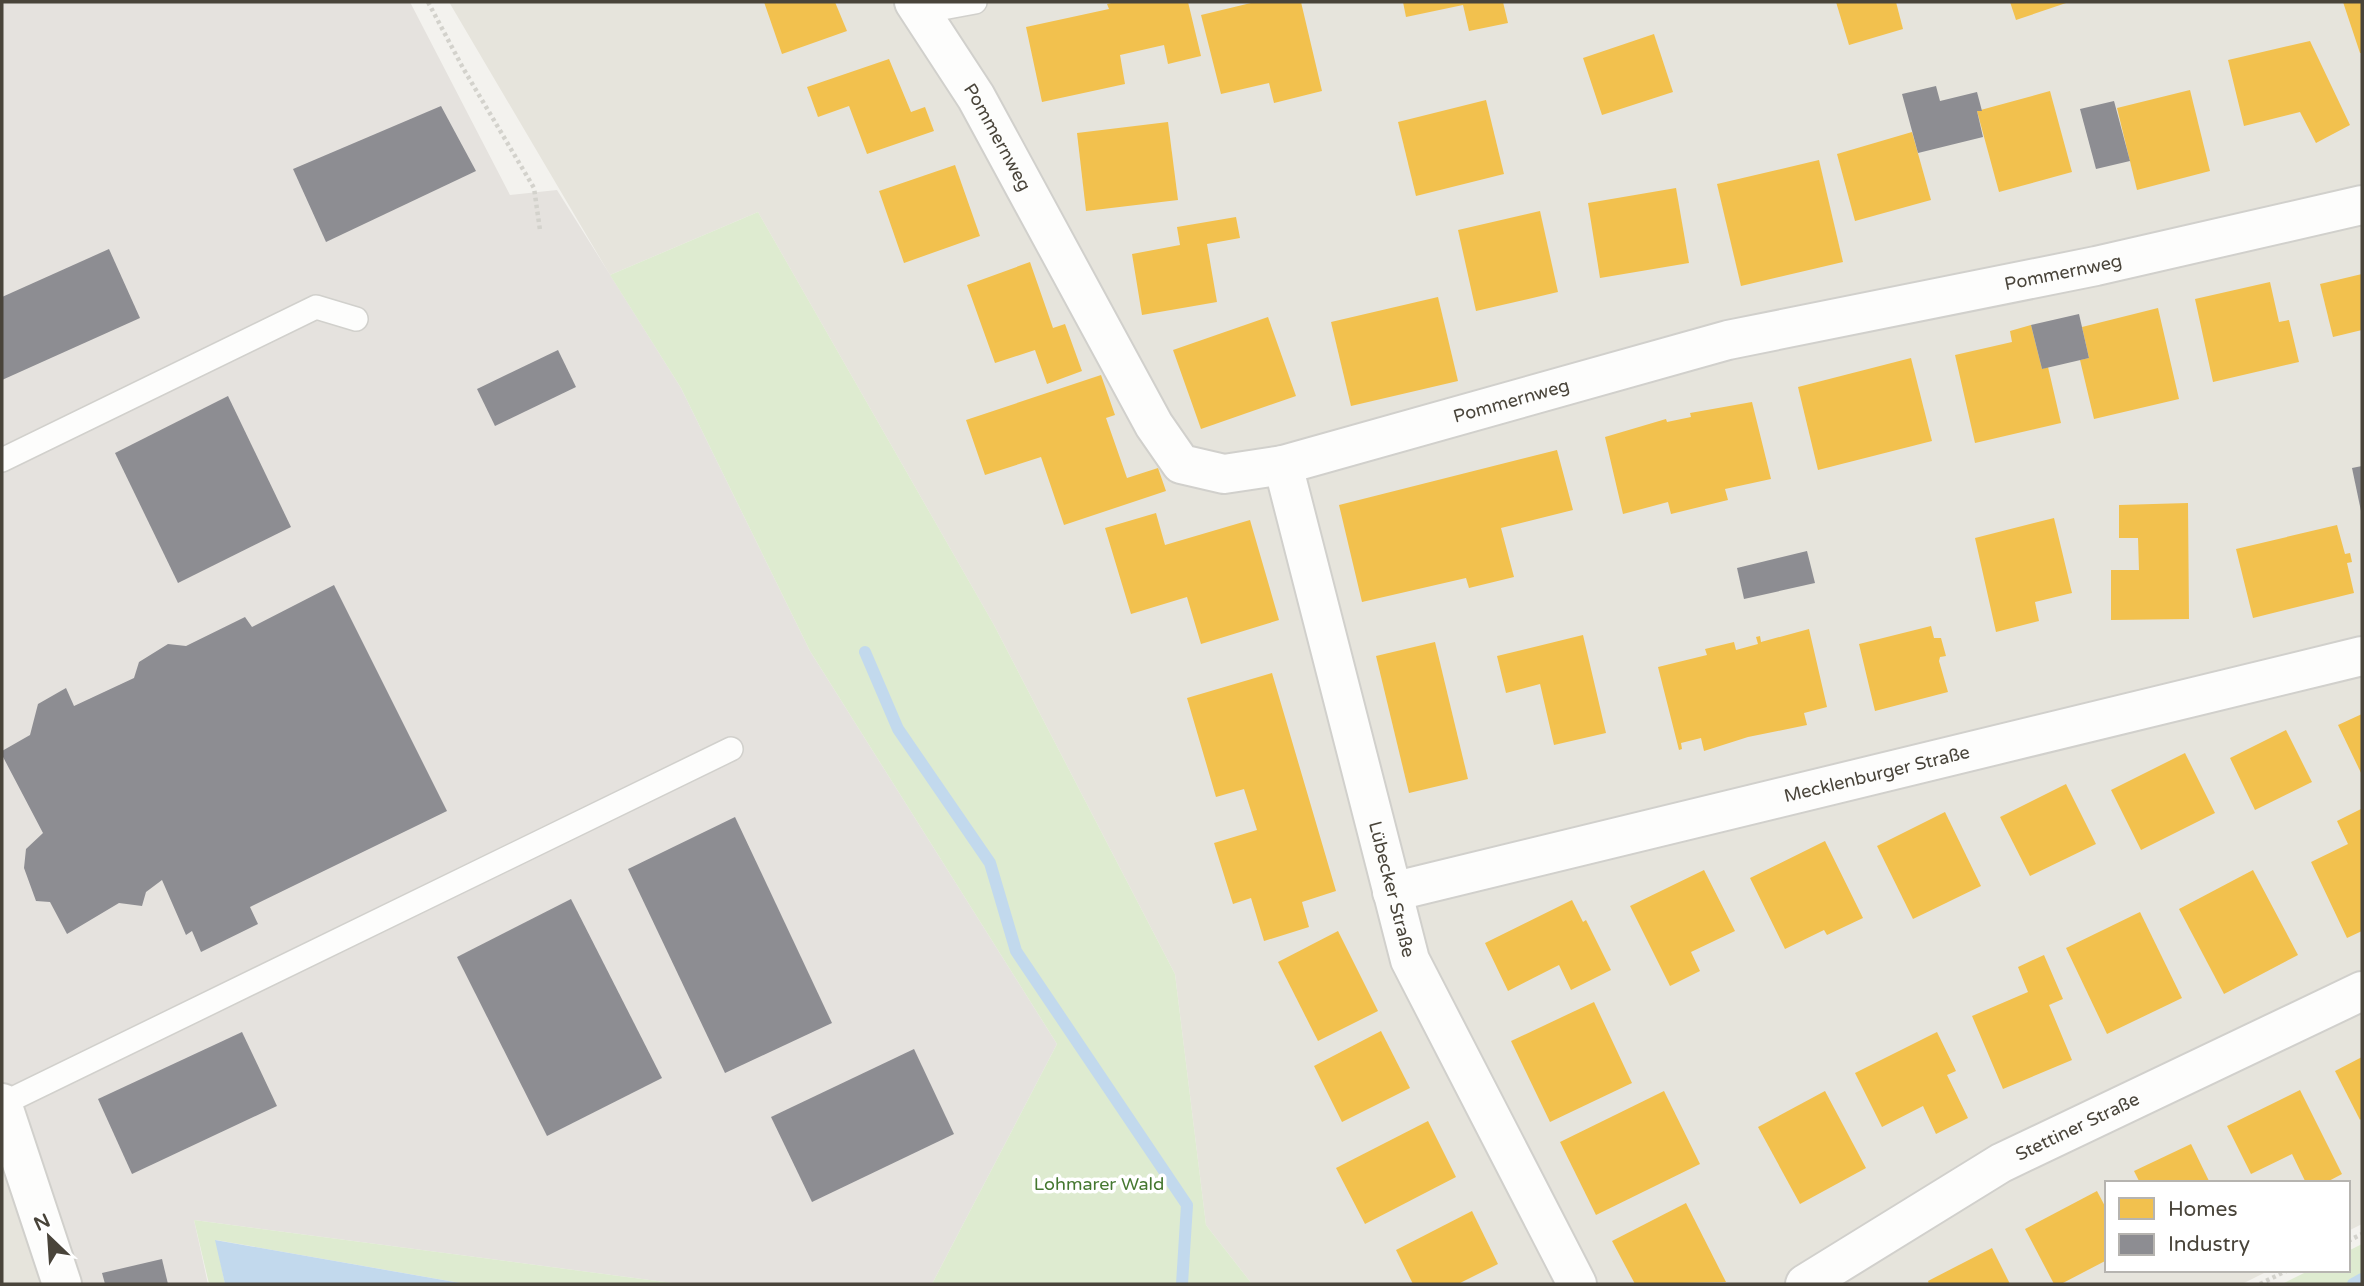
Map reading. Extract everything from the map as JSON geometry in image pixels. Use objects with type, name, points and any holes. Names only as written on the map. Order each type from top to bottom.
[{"type":"street","name":"Pommernweg","points":[[917,7],[976,97],[1154,425],[1181,464],[1224,474],[1283,465],[1728,340],[2096,266],[2362,205]]},
{"type":"street","name":"Lübecker Straße","points":[[1283,465],[1410,960],[1577,1284]]},
{"type":"street","name":"Mecklenburger Straße","points":[[1392,892],[2362,656]]},
{"type":"street","name":"Stettiner Straße","points":[[1805,1284],[2001,1163],[2362,990]]},
{"type":"street","points":[[2,1104],[62,1284]]},
{"type":"lane","points":[[917,7],[975,2]]},
{"type":"lane","points":[[2,460],[316,307],[356,318]]},
{"type":"lane","points":[[2,1104],[731,749]]},
{"type":"path","points":[[428,2],[463,68],[534,188],[540,230]]},
{"type":"path","points":[[2260,1284],[2284,1272]]},
{"type":"shaded area","points":[[2,2],[410,2],[510,195],[557,190],[681,388],[810,651],[1057,1044],[932,1284],[680,1284],[194,1220],[208,1284],[50,1284],[2,1139]]},
{"type":"shaded area","points":[[449,2],[2362,2],[2362,1224],[2350,1230],[2350,1181],[2105,1181],[2105,1272],[2266,1272],[2242,1284],[1252,1284],[1206,1225],[1175,974],[994,625],[758,212],[610,275]]},
{"type":"shaded area","points":[[2,1139],[50,1284],[2,1284]]},
{"type":"green space","name":"Lohmarer Wald","points":[[758,212],[994,625],[1175,974],[1206,1225],[1252,1284],[932,1284],[1057,1044],[810,651],[681,388],[610,275]]},
{"type":"green space","points":[[194,1220],[680,1284],[466,1284],[216,1240],[225,1284],[209,1284]]},
{"type":"green space","points":[[2362,1244],[2362,1284],[2282,1284],[2306,1272],[2350,1272],[2350,1250]]},
{"type":"water","points":[[215,1240],[466,1284],[225,1284]]},
{"type":"building: Homes","points":[[764,2],[835,2],[847,31],[782,54]]},
{"type":"building: Homes","points":[[1188,2],[1201,56],[1168,64],[1164,45],[1120,55],[1125,84],[1042,102],[1026,27],[1109,9],[1107,4]]},
{"type":"building: Homes","points":[[1255,2],[1301,2],[1322,91],[1274,103],[1269,83],[1221,94],[1201,15]]},
{"type":"building: Homes","points":[[1403,2],[1503,2],[1508,23],[1469,31],[1463,5],[1406,17]]},
{"type":"building: Homes","points":[[1836,2],[1896,2],[1903,29],[1849,45]]},
{"type":"building: Homes","points":[[2010,2],[2069,2],[2016,20]]},
{"type":"building: Homes","points":[[2343,2],[2362,2],[2362,53],[2360,53]]},
{"type":"building: Homes","points":[[1654,34],[1673,92],[1602,115],[1583,58]]},
{"type":"building: Homes","points":[[2310,41],[2350,125],[2316,143],[2300,112],[2244,126],[2228,60]]},
{"type":"building: Homes","points":[[889,59],[911,112],[925,107],[934,131],[867,154],[849,106],[818,117],[807,87]]},
{"type":"building: Homes","points":[[2190,90],[2210,171],[2137,190],[2117,108]]},
{"type":"building: Homes","points":[[2050,91],[2072,172],[1999,192],[1977,111]]},
{"type":"building: Homes","points":[[1486,100],[1504,174],[1416,196],[1398,122]]},
{"type":"building: Homes","points":[[1168,122],[1178,200],[1086,211],[1077,133]]},
{"type":"building: Homes","points":[[1912,132],[1931,200],[1855,221],[1837,154]]},
{"type":"building: Homes","points":[[1819,160],[1843,262],[1741,286],[1717,184]]},
{"type":"building: Homes","points":[[955,165],[980,236],[904,263],[879,191]]},
{"type":"building: Homes","points":[[1676,188],[1689,263],[1600,278],[1588,203]]},
{"type":"building: Homes","points":[[1540,211],[1558,292],[1476,311],[1458,230]]},
{"type":"building: Homes","points":[[1236,217],[1240,238],[1207,244],[1217,302],[1142,315],[1132,254],[1180,245],[1177,227]]},
{"type":"building: Homes","points":[[1030,262],[1053,328],[1065,324],[1082,371],[1047,384],[1035,350],[995,363],[967,285]]},
{"type":"building: Homes","points":[[2362,274],[2362,330],[2333,337],[2320,284]]},
{"type":"building: Homes","points":[[2270,282],[2279,322],[2289,320],[2299,362],[2213,382],[2195,299]]},
{"type":"building: Homes","points":[[1438,297],[1458,381],[1351,406],[1331,322]]},
{"type":"building: Homes","points":[[2158,308],[2179,399],[2094,419],[2080,360],[2089,358],[2082,327]]},
{"type":"building: Homes","points":[[1268,317],[1296,396],[1201,429],[1173,350]]},
{"type":"building: Homes","points":[[2031,325],[2042,369],[2048,367],[2061,423],[1975,443],[1955,355],[2012,342],[2010,331]]},
{"type":"building: Homes","points":[[1911,358],[1932,441],[1818,470],[1798,387]]},
{"type":"building: Homes","points":[[1101,375],[1115,415],[1106,418],[1127,478],[1158,468],[1166,491],[1064,525],[1041,457],[985,475],[966,420]]},
{"type":"building: Homes","points":[[1752,402],[1771,479],[1725,489],[1728,500],[1671,514],[1668,502],[1623,514],[1605,437],[1666,419],[1667,422],[1691,417],[1690,413]]},
{"type":"building: Homes","points":[[1557,450],[1573,510],[1501,528],[1514,577],[1469,588],[1466,578],[1362,602],[1339,505]]},
{"type":"building: Homes","points":[[2188,503],[2189,619],[2111,620],[2111,570],[2139,570],[2138,538],[2119,538],[2119,505]]},
{"type":"building: Homes","points":[[1156,513],[1165,545],[1250,520],[1279,620],[1201,644],[1187,597],[1131,614],[1105,528]]},
{"type":"building: Homes","points":[[2054,518],[2072,593],[2035,602],[2039,621],[1996,632],[1975,538]]},
{"type":"building: Homes","points":[[2337,525],[2345,554],[2350,553],[2352,562],[2347,563],[2354,593],[2253,618],[2236,549]]},
{"type":"building: Homes","points":[[1931,626],[1934,638],[1941,638],[1946,656],[1940,657],[1939,661],[1948,692],[1875,711],[1859,644]]},
{"type":"building: Homes","points":[[1809,629],[1827,707],[1804,713],[1807,725],[1748,737],[1704,751],[1701,738],[1681,743],[1682,749],[1679,750],[1658,667],[1707,655],[1705,649],[1734,642],[1736,650],[1758,644],[1756,637],[1760,636],[1761,642]]},
{"type":"building: Homes","points":[[1583,635],[1606,733],[1554,745],[1540,684],[1506,693],[1497,656]]},
{"type":"building: Homes","points":[[1435,642],[1468,779],[1409,793],[1376,656]]},
{"type":"building: Homes","points":[[1272,673],[1336,891],[1302,902],[1309,927],[1264,941],[1251,898],[1233,904],[1214,843],[1257,830],[1244,789],[1216,797],[1187,698]]},
{"type":"building: Homes","points":[[2362,714],[2362,775],[2338,725]]},
{"type":"building: Homes","points":[[2286,730],[2312,782],[2255,810],[2230,758]]},
{"type":"building: Homes","points":[[2185,753],[2215,813],[2141,850],[2111,790]]},
{"type":"building: Homes","points":[[2066,784],[2096,844],[2030,876],[2000,817]]},
{"type":"building: Homes","points":[[2361,809],[2362,931],[2347,938],[2311,862],[2348,844],[2337,821]]},
{"type":"building: Homes","points":[[1945,812],[1981,886],[1913,919],[1877,846]]},
{"type":"building: Homes","points":[[1825,841],[1863,918],[1827,935],[1824,930],[1785,949],[1750,878]]},
{"type":"building: Homes","points":[[1704,870],[1735,931],[1691,952],[1700,971],[1670,986],[1630,906]]},
{"type":"building: Homes","points":[[2253,870],[2298,955],[2224,994],[2179,909]]},
{"type":"building: Homes","points":[[1572,900],[1583,922],[1586,920],[1611,970],[1571,990],[1559,965],[1508,991],[1485,943]]},
{"type":"building: Homes","points":[[2140,912],[2182,998],[2107,1034],[2066,948]]},
{"type":"building: Homes","points":[[1338,931],[1378,1011],[1318,1041],[1278,962]]},
{"type":"building: Homes","points":[[2044,955],[2063,999],[2049,1005],[2072,1060],[2003,1089],[1972,1016],[2028,992],[2018,967]]},
{"type":"building: Homes","points":[[1594,1002],[1632,1083],[1550,1122],[1511,1041]]},
{"type":"building: Homes","points":[[1381,1031],[1410,1088],[1342,1122],[1314,1066]]},
{"type":"building: Homes","points":[[1937,1032],[1956,1071],[1947,1075],[1968,1118],[1936,1134],[1923,1106],[1882,1127],[1855,1073]]},
{"type":"building: Homes","points":[[2362,1057],[2362,1118],[2360,1120],[2335,1071]]},
{"type":"building: Homes","points":[[2300,1090],[2342,1174],[2329,1181],[2305,1181],[2292,1154],[2251,1174],[2227,1126]]},
{"type":"building: Homes","points":[[1664,1091],[1700,1164],[1596,1215],[1560,1142]]},
{"type":"building: Homes","points":[[1825,1091],[1866,1168],[1800,1204],[1758,1127]]},
{"type":"building: Homes","points":[[1428,1121],[1456,1177],[1365,1224],[1336,1168]]},
{"type":"building: Homes","points":[[2191,1144],[2209,1181],[2139,1181],[2134,1171]]},
{"type":"building: Homes","points":[[2097,1191],[2105,1206],[2105,1261],[2061,1284],[2054,1284],[2025,1229]]},
{"type":"building: Homes","points":[[1686,1203],[1726,1282],[1635,1284],[1612,1241]]},
{"type":"building: Homes","points":[[1472,1211],[1498,1264],[1458,1284],[1413,1284],[1396,1250]]},
{"type":"building: Homes","points":[[1992,1248],[2010,1284],[1929,1284],[1928,1281]]},
{"type":"building: Industry","points":[[1936,86],[1940,101],[1977,92],[1982,111],[1977,111],[1983,137],[1918,153],[1902,94]]},
{"type":"building: Industry","points":[[2114,101],[2130,161],[2096,169],[2080,109]]},
{"type":"building: Industry","points":[[441,106],[476,171],[326,242],[293,169]]},
{"type":"building: Industry","points":[[109,249],[140,318],[2,380],[2,297]]},
{"type":"building: Industry","points":[[2079,314],[2089,358],[2042,369],[2031,325]]},
{"type":"building: Industry","points":[[558,350],[576,387],[495,426],[477,389]]},
{"type":"building: Industry","points":[[228,396],[291,527],[178,583],[115,453]]},
{"type":"building: Industry","points":[[2362,466],[2362,511],[2361,511],[2352,468]]},
{"type":"building: Industry","points":[[1807,551],[1815,583],[1744,599],[1737,568]]},
{"type":"building: Industry","points":[[334,585],[447,811],[250,907],[258,924],[201,952],[192,931],[186,935],[162,880],[146,892],[142,906],[119,903],[67,934],[50,902],[36,901],[24,868],[26,849],[43,833],[2,751],[30,735],[38,704],[66,688],[74,706],[134,678],[139,662],[168,644],[186,646],[245,617],[252,627]]},
{"type":"building: Industry","points":[[735,817],[832,1023],[725,1073],[628,869]]},
{"type":"building: Industry","points":[[571,899],[662,1078],[547,1136],[457,957]]},
{"type":"building: Industry","points":[[242,1032],[277,1106],[132,1174],[98,1099]]},
{"type":"building: Industry","points":[[914,1049],[954,1134],[812,1202],[771,1117]]},
{"type":"building: Industry","points":[[162,1259],[168,1284],[105,1284],[102,1273]]},
{"type":"waterway","points":[[865,652],[898,729],[990,863],[1016,951],[1187,1205],[1182,1284]]},
{"type":"waterway","points":[[2353,1284],[2362,1279]]}]
